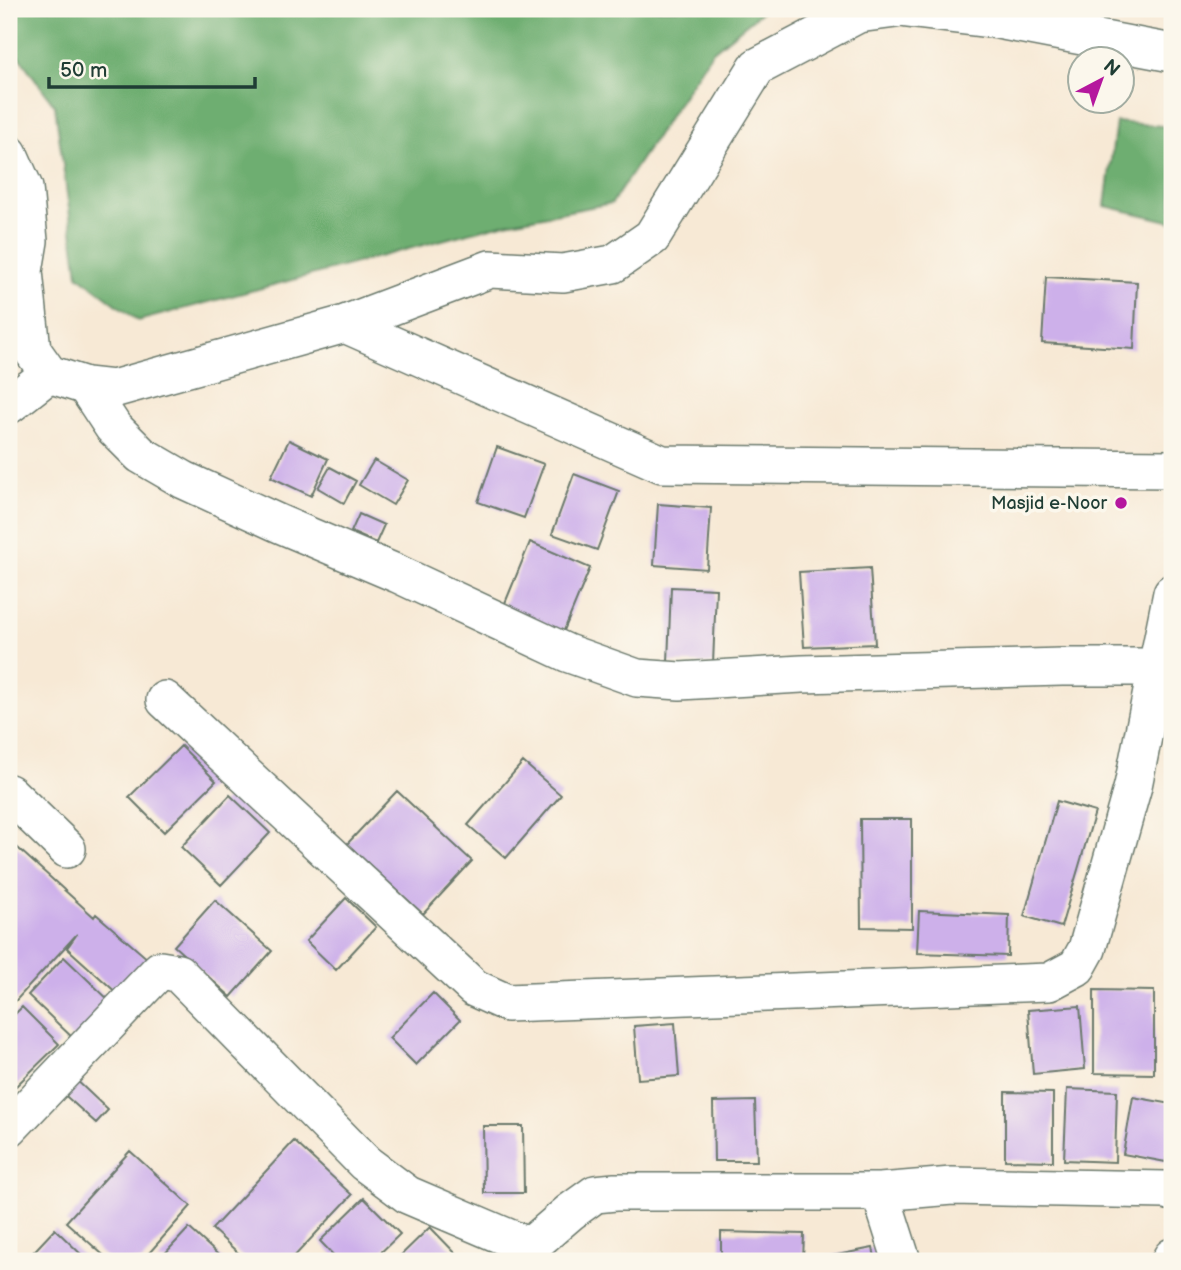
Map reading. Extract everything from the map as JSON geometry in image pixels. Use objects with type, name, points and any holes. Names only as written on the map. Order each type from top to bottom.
[{"type":"street","points":[[30,363],[86,386],[113,389],[345,324],[491,269],[563,273],[613,264],[652,237],[757,67],[858,14],[896,9]]},
{"type":"street","points":[[906,9],[998,20],[1172,53]]},
{"type":"street","points":[[9,154],[24,188],[29,240],[24,271],[30,363],[9,405]]},
{"type":"street","points":[[345,324],[662,464],[1172,469]]},
{"type":"street","points":[[86,386],[113,427],[141,455],[184,480],[398,574],[567,653],[637,678],[680,681],[802,674],[1157,667]]},
{"type":"street","points":[[165,700],[474,988],[507,1003],[1049,982],[1077,967],[1087,949],[1133,786],[1172,593]]},
{"type":"street","points":[[9,793],[67,849]]},
{"type":"street","points":[[9,1128],[160,970],[178,974],[365,1163],[408,1195],[521,1254],[595,1194],[615,1192],[880,1192],[952,1186],[1153,1189],[1172,1192]]},
{"type":"street","points":[[880,1192],[902,1261]]},
{"type":"green space","points":[[9,9],[765,9],[712,52],[612,203],[506,223],[138,321],[78,275],[55,106],[9,43]]},
{"type":"green space","points":[[1116,122],[1172,127],[1172,222],[1105,206]]},
{"type":"building","points":[[1046,277],[1137,282],[1134,349],[1042,343]]},
{"type":"building","points":[[289,440],[328,459],[311,496],[271,477]]},
{"type":"building","points":[[497,447],[544,464],[524,518],[478,502]]},
{"type":"building","points":[[374,460],[408,480],[393,505],[359,485]]},
{"type":"building","points":[[330,467],[356,481],[344,503],[318,488]]},
{"type":"building","points":[[574,474],[619,491],[597,550],[552,534]]},
{"type":"building","points":[[658,504],[711,508],[707,569],[654,565]]},
{"type":"building","points":[[359,514],[384,525],[376,543],[351,532]]},
{"type":"building","points":[[530,542],[590,568],[563,633],[503,608]]},
{"type":"building","points":[[870,568],[875,644],[804,647],[799,572]]},
{"type":"building","points":[[671,587],[716,589],[713,664],[668,662]]},
{"type":"building","points":[[181,746],[216,781],[164,832],[129,797]]},
{"type":"building","points":[[523,762],[561,795],[506,858],[468,825]]},
{"type":"building","points":[[397,791],[472,861],[423,914],[347,844]]},
{"type":"building","points":[[230,795],[270,833],[221,885],[181,847]]},
{"type":"building","points":[[1057,801],[1095,812],[1061,927],[1024,916]]},
{"type":"building","points":[[860,819],[912,819],[912,928],[861,927]]},
{"type":"building","points":[[9,840],[94,917],[96,914],[149,960],[118,994],[67,948],[77,934],[9,1008]]},
{"type":"building","points":[[346,898],[376,927],[336,970],[306,941]]},
{"type":"building","points":[[215,900],[272,951],[231,997],[174,946]]},
{"type":"building","points":[[919,911],[1009,915],[1008,956],[917,953]]},
{"type":"building","points":[[64,957],[112,1003],[76,1041],[28,995]]},
{"type":"building","points":[[1094,990],[1154,991],[1154,1074],[1094,1073]]},
{"type":"building","points":[[433,993],[460,1020],[416,1065],[389,1038]]},
{"type":"building","points":[[1080,1006],[1085,1069],[1033,1074],[1028,1010]]},
{"type":"building","points":[[22,1007],[59,1044],[16,1086],[9,1078],[9,1020]]},
{"type":"building","points":[[675,1023],[679,1076],[638,1079],[634,1026]]},
{"type":"building","points":[[71,1075],[108,1110],[96,1123],[58,1089]]},
{"type":"building","points":[[1067,1089],[1117,1091],[1115,1162],[1064,1160]]},
{"type":"building","points":[[1005,1092],[1053,1093],[1053,1161],[1005,1160]]},
{"type":"building","points":[[1133,1097],[1172,1104],[1172,1129],[1166,1162],[1123,1154]]},
{"type":"building","points":[[755,1101],[757,1161],[714,1161],[713,1102]]},
{"type":"building","points":[[483,1126],[523,1126],[524,1193],[484,1193]]},
{"type":"building","points":[[294,1141],[352,1195],[290,1261],[247,1261],[212,1229]]},
{"type":"building","points":[[130,1151],[191,1206],[142,1261],[110,1261],[66,1222]]},
{"type":"building","points":[[364,1198],[400,1234],[372,1261],[339,1261],[320,1241]]},
{"type":"building","points":[[430,1227],[463,1261],[395,1261]]},
{"type":"building","points":[[189,1228],[225,1261],[158,1261]]},
{"type":"building","points":[[55,1229],[88,1261],[25,1261]]},
{"type":"building","points":[[721,1232],[804,1234],[803,1261],[721,1261]]},
{"type":"building","points":[[873,1248],[876,1261],[811,1261],[811,1260]]},
{"type":"place","name":"Masjid e-Noor","points":[[1121,503]]}]
